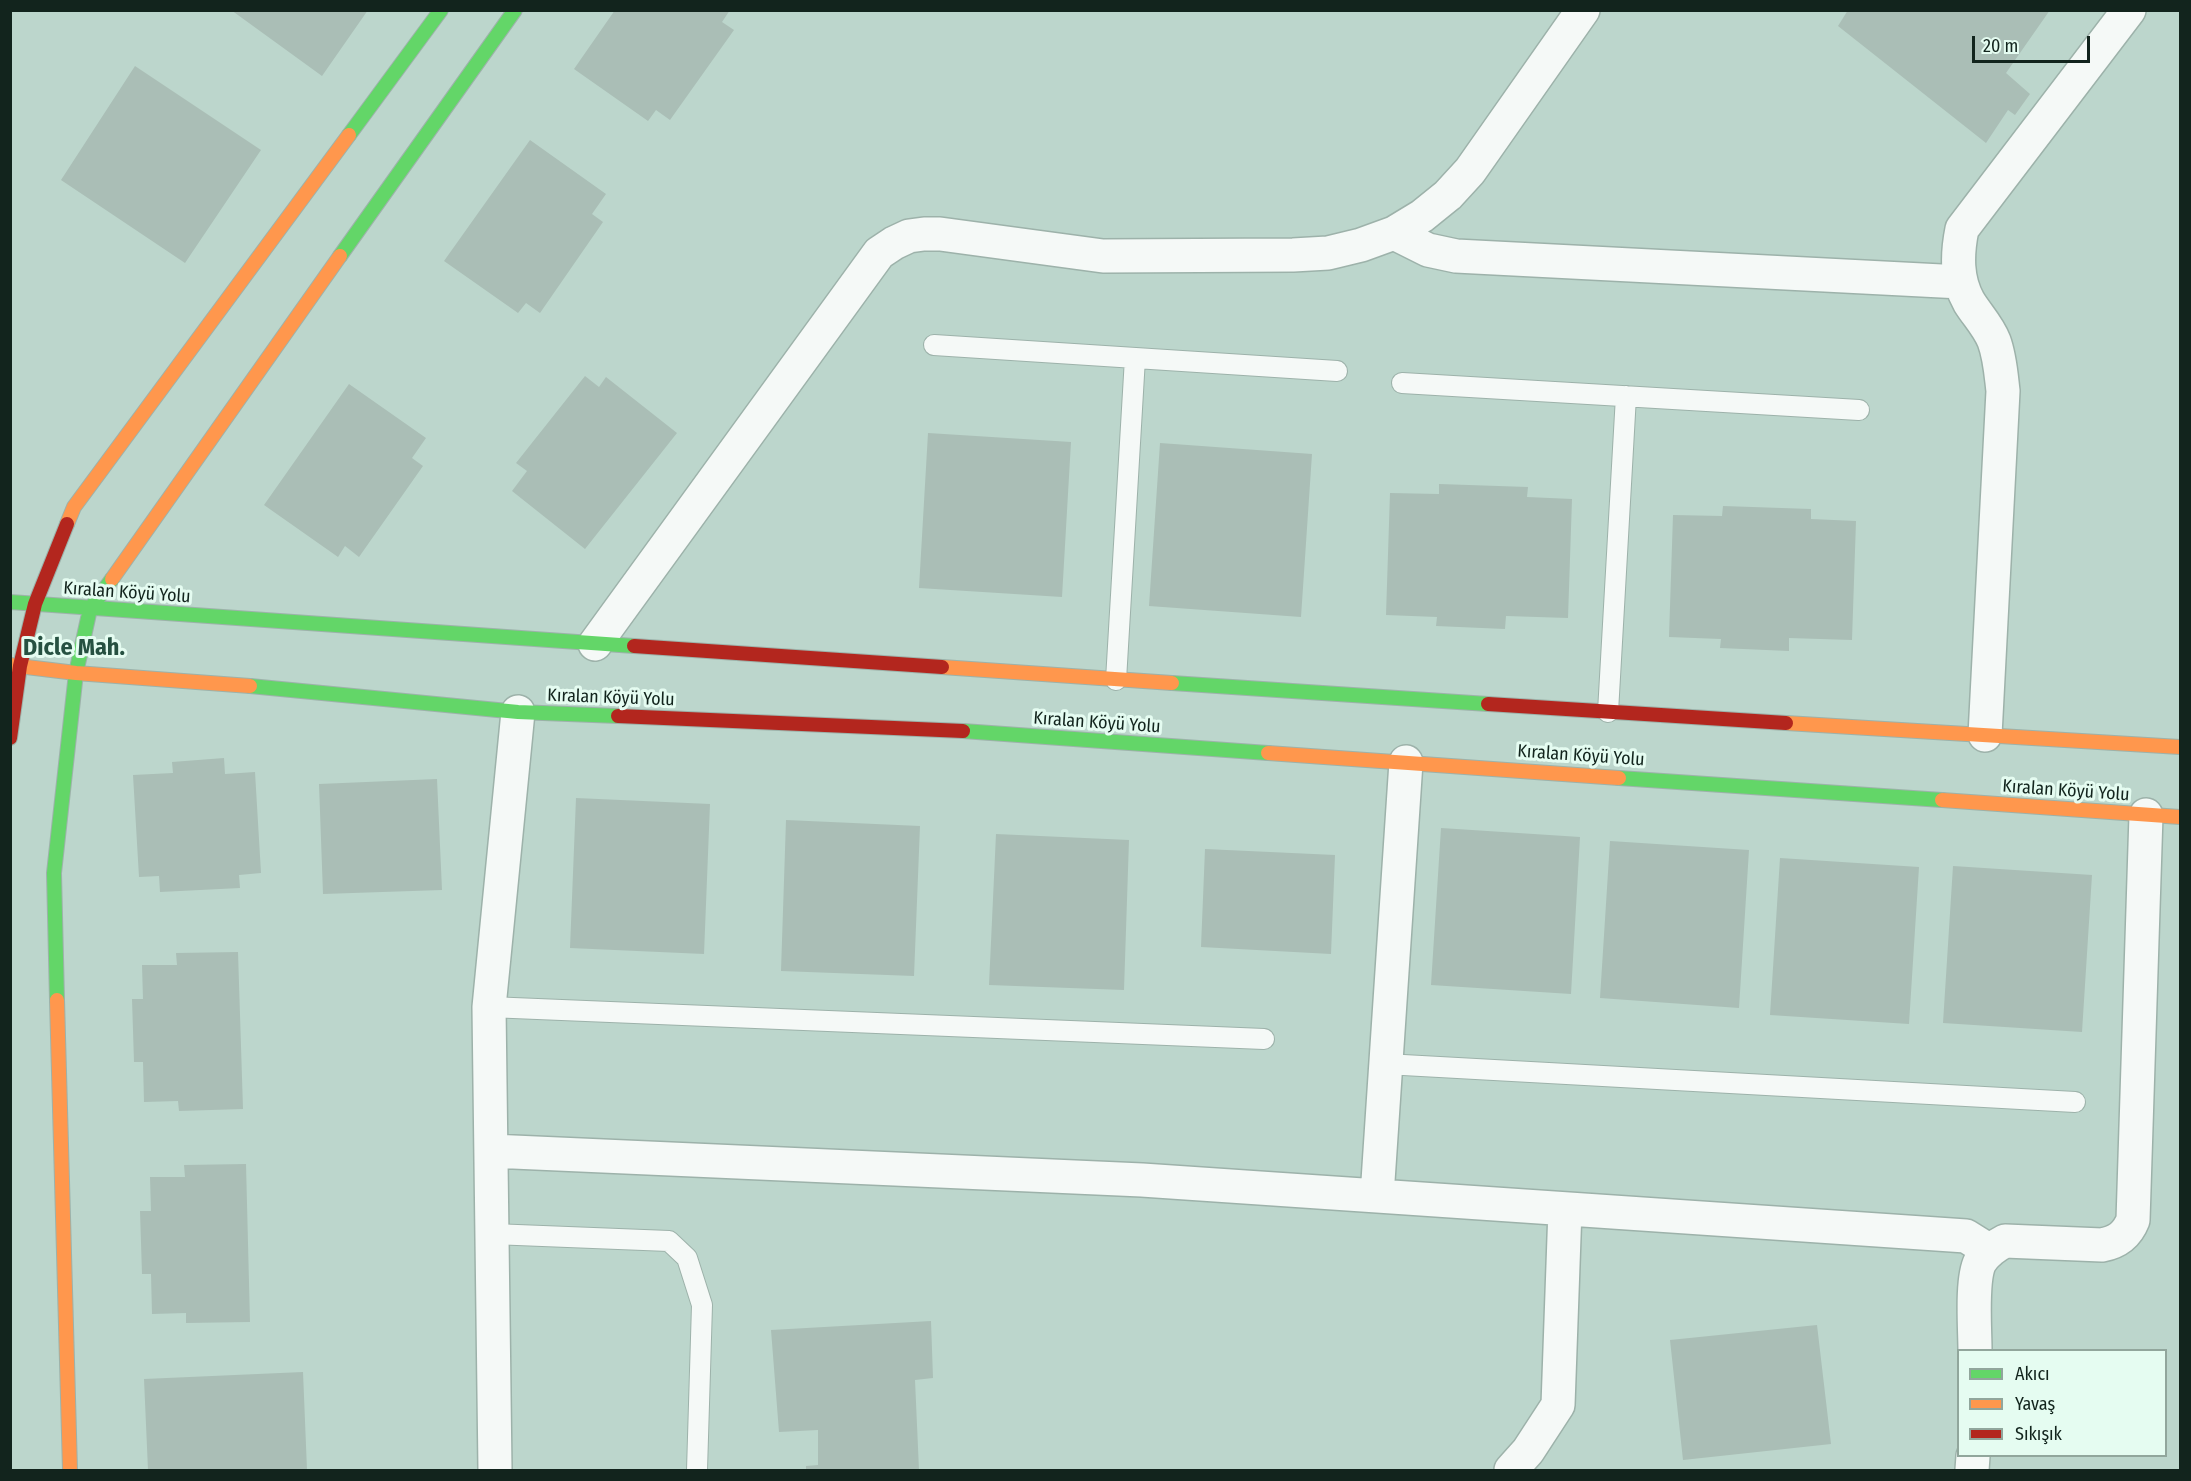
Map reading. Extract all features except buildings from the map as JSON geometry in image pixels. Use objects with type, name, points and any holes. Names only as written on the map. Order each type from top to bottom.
[{"type":"street","points":[[10,738],[15,666],[35,604],[74,507],[441,10]]},
{"type":"street","points":[[70,1470],[54,873],[76,673],[90,609],[514,10]]},
{"type":"street","points":[[595,644],[879,253],[894,243],[909,236],[940,234],[1103,256],[1328,254],[1361,245],[1394,233],[1422,216],[1448,195],[1470,171],[1583,10]]},
{"type":"street","points":[[1985,735],[2003,391],[2001,366],[1994,342],[1983,320],[1969,302],[1961,282],[1958,246],[1962,230],[2129,10]]},
{"type":"street","points":[[1394,233],[1428,250],[1456,256],[1961,282]]},
{"type":"street","name":"Kıralan Köyü Yolu","points":[[10,602],[1116,680],[2181,747]]},
{"type":"street","name":"Kıralan Köyü Yolu","points":[[15,666],[76,673],[294,689],[518,712],[928,729],[2181,817]]},
{"type":"street","points":[[495,1470],[489,1007],[518,712]]},
{"type":"street","points":[[1377,1196],[1406,762]]},
{"type":"street","points":[[1975,1349],[1976,1274],[1981,1261],[1990,1251],[2005,1241],[2102,1245],[2113,1243],[2129,1230],[2133,1220],[2146,815]]},
{"type":"street","points":[[490,1151],[1142,1180],[1966,1236],[1990,1251]]},
{"type":"street","points":[[1511,1470],[1528,1451],[1558,1405],[1565,1209]]},
{"type":"lane","points":[[934,345],[1337,371]]},
{"type":"lane","points":[[1116,680],[1135,358]]},
{"type":"lane","points":[[1402,383],[1859,410]]},
{"type":"lane","points":[[1608,712],[1626,396]]},
{"type":"lane","points":[[489,1007],[1264,1039]]},
{"type":"lane","points":[[1385,1064],[2075,1102]]},
{"type":"lane","points":[[492,1234],[669,1241],[687,1258],[702,1305],[697,1470]]},
{"type":"traffic: fast","points":[[349,135],[441,10]]},
{"type":"traffic: fast","points":[[340,256],[515,10]]},
{"type":"traffic: fast","points":[[57,1000],[54,873],[76,673],[90,609],[112,579]]},
{"type":"traffic: fast","points":[[10,602],[634,646]]},
{"type":"traffic: fast","points":[[1172,683],[1488,704]]},
{"type":"traffic: fast","points":[[250,686],[518,712],[618,716]]},
{"type":"traffic: fast","points":[[963,731],[1268,753]]},
{"type":"traffic: fast","points":[[1619,778],[1942,800]]},
{"type":"traffic: slow","points":[[67,524],[74,507],[349,135]]},
{"type":"traffic: slow","points":[[112,579],[340,256]]},
{"type":"traffic: slow","points":[[10,665],[76,673],[250,686]]},
{"type":"traffic: slow","points":[[942,667],[1172,683]]},
{"type":"traffic: slow","points":[[1786,723],[2180,747]]},
{"type":"traffic: slow","points":[[1268,753],[1619,778]]},
{"type":"traffic: slow","points":[[1942,800],[2180,817]]},
{"type":"traffic: slow","points":[[57,1000],[70,1470]]},
{"type":"traffic: jam","points":[[10,738],[20,666],[35,604],[67,524]]},
{"type":"traffic: jam","points":[[634,646],[942,667]]},
{"type":"traffic: jam","points":[[1488,704],[1786,723]]},
{"type":"traffic: jam","points":[[618,716],[963,731]]},
{"type":"district","name":"Dicle Mah.","points":[[74,648]]}]
